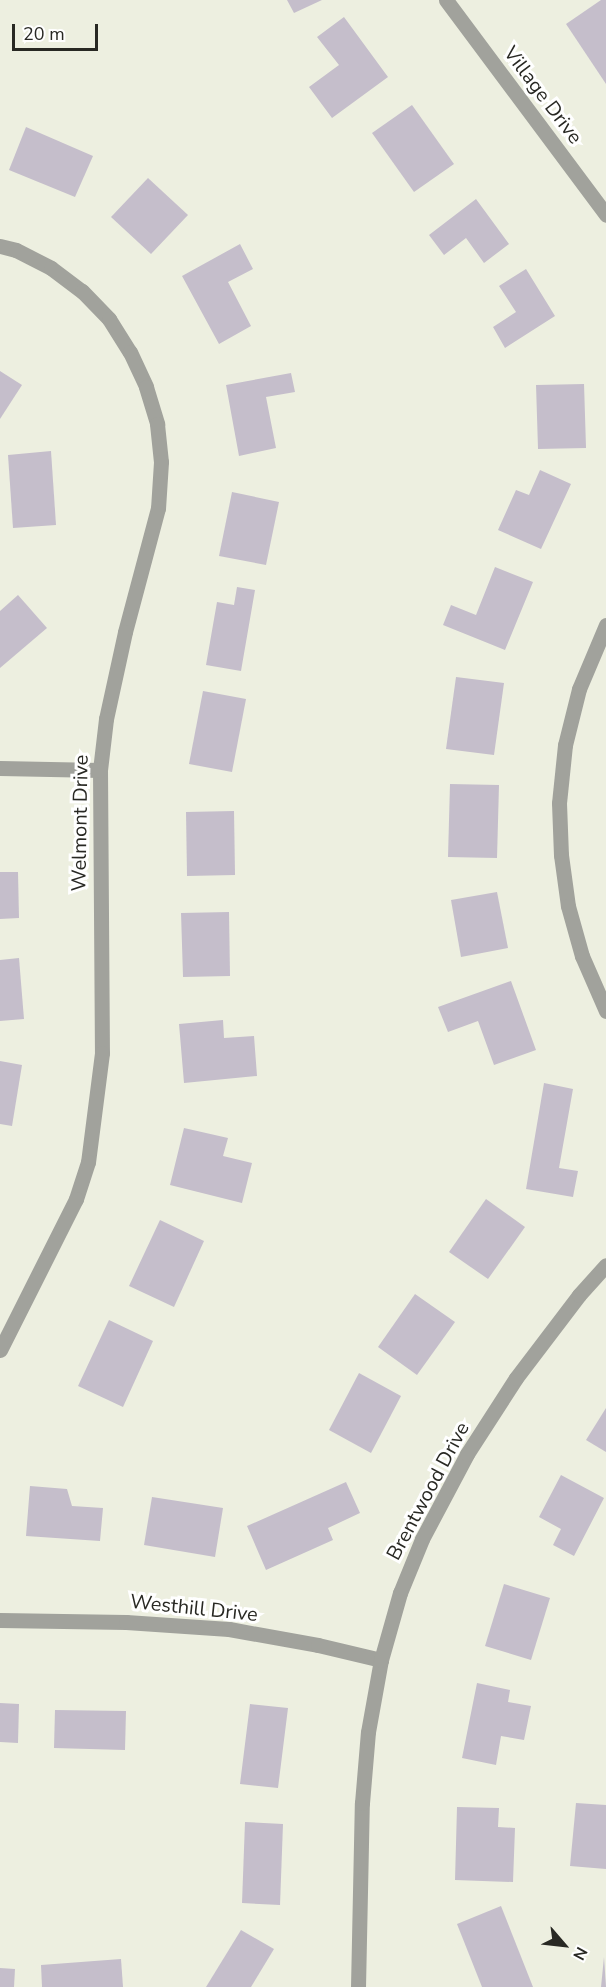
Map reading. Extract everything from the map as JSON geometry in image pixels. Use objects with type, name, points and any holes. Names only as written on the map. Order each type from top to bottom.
[{"type":"street","name":"Village Drive","points":[[446,0],[606,215]]},
{"type":"street","name":"Welmont Drive","points":[[0,246],[16,250],[51,268],[82,291],[109,319],[130,352],[146,387],[157,424],[161,462],[158,508],[125,632],[106,719],[100,770],[102,1053],[88,1162],[76,1198],[0,1350]]},
{"type":"street","points":[[606,625],[579,689],[565,745],[559,803],[561,855],[568,906],[582,956],[606,1011]]},
{"type":"street","points":[[0,768],[100,770]]},
{"type":"street","name":"Brentwood Drive","points":[[358,1987],[362,1803],[368,1732],[381,1660],[400,1593],[422,1539],[467,1454],[516,1378],[579,1295],[606,1265]]},
{"type":"street","name":"Westhill Drive","points":[[0,1620],[126,1622],[229,1629],[318,1645],[381,1660]]},
{"type":"building","points":[[287,0],[322,0],[294,13]]},
{"type":"building","points":[[601,0],[606,0],[606,84],[566,24]]},
{"type":"building","points":[[344,17],[388,77],[332,118],[309,87],[339,65],[317,37]]},
{"type":"building","points":[[412,105],[454,164],[414,192],[372,133]]},
{"type":"building","points":[[26,127],[93,156],[75,197],[9,170]]},
{"type":"building","points":[[148,178],[188,215],[151,254],[111,217]]},
{"type":"building","points":[[476,199],[509,244],[484,263],[466,238],[444,255],[429,235]]},
{"type":"building","points":[[240,244],[253,269],[228,282],[251,326],[219,344],[182,276]]},
{"type":"building","points":[[526,269],[555,316],[505,348],[493,327],[516,312],[499,286]]},
{"type":"building","points":[[0,371],[22,385],[0,419]]},
{"type":"building","points":[[291,373],[295,392],[266,397],[276,448],[239,456],[226,385]]},
{"type":"building","points":[[584,384],[586,448],[538,449],[536,385]]},
{"type":"building","points":[[51,451],[56,525],[13,528],[8,455]]},
{"type":"building","points":[[540,470],[571,484],[541,549],[498,530],[516,490],[529,495]]},
{"type":"building","points":[[232,492],[279,502],[266,565],[219,556]]},
{"type":"building","points":[[495,567],[533,582],[505,650],[443,625],[451,605],[476,615]]},
{"type":"building","points":[[237,587],[255,590],[241,671],[206,665],[217,602],[234,605]]},
{"type":"building","points":[[18,595],[47,628],[0,668],[0,611]]},
{"type":"building","points":[[456,677],[504,683],[494,755],[446,749]]},
{"type":"building","points":[[203,691],[246,699],[232,772],[189,764]]},
{"type":"building","points":[[450,784],[499,785],[497,858],[448,857]]},
{"type":"building","points":[[234,811],[235,875],[187,876],[186,812]]},
{"type":"building","points":[[0,872],[18,872],[19,918],[0,919]]},
{"type":"building","points":[[497,892],[508,948],[461,957],[451,900]]},
{"type":"building","points":[[229,912],[230,976],[183,977],[181,913]]},
{"type":"building","points":[[19,958],[24,1019],[0,1021],[0,960]]},
{"type":"building","points":[[511,981],[536,1050],[494,1065],[478,1021],[448,1032],[438,1007]]},
{"type":"building","points":[[223,1020],[224,1038],[254,1036],[257,1076],[184,1083],[179,1024]]},
{"type":"building","points":[[0,1061],[22,1065],[12,1126],[0,1124]]},
{"type":"building","points":[[544,1083],[573,1089],[559,1168],[578,1171],[573,1197],[526,1189]]},
{"type":"building","points":[[184,1128],[228,1138],[223,1156],[252,1163],[242,1203],[170,1185]]},
{"type":"building","points":[[486,1199],[525,1227],[488,1279],[449,1252]]},
{"type":"building","points":[[160,1220],[204,1241],[174,1307],[129,1286]]},
{"type":"building","points":[[415,1294],[455,1322],[417,1375],[378,1347]]},
{"type":"building","points":[[109,1320],[153,1341],[123,1407],[78,1386]]},
{"type":"building","points":[[359,1373],[401,1396],[371,1453],[329,1430]]},
{"type":"building","points":[[606,1408],[606,1452],[586,1440]]},
{"type":"building","points":[[561,1475],[604,1498],[574,1556],[553,1545],[561,1529],[539,1517]]},
{"type":"building","points":[[346,1482],[360,1513],[328,1528],[333,1540],[266,1570],[247,1526]]},
{"type":"building","points":[[30,1486],[67,1489],[72,1506],[103,1508],[100,1541],[26,1536]]},
{"type":"building","points":[[152,1497],[223,1508],[215,1557],[144,1545]]},
{"type":"building","points":[[504,1584],[550,1598],[531,1660],[485,1646]]},
{"type":"building","points":[[477,1683],[510,1690],[508,1702],[531,1706],[524,1740],[501,1736],[496,1765],[462,1758]]},
{"type":"building","points":[[0,1703],[19,1704],[18,1743],[0,1742]]},
{"type":"building","points":[[250,1704],[288,1708],[278,1788],[240,1784]]},
{"type":"building","points":[[55,1710],[126,1711],[125,1750],[54,1748]]},
{"type":"building","points":[[576,1803],[606,1805],[606,1869],[570,1866]]},
{"type":"building","points":[[457,1807],[499,1808],[498,1827],[515,1828],[513,1882],[455,1880]]},
{"type":"building","points":[[245,1822],[283,1824],[280,1905],[242,1903]]},
{"type":"building","points":[[501,1906],[533,1987],[482,1987],[457,1924]]},
{"type":"building","points":[[241,1930],[274,1949],[251,1987],[206,1987]]},
{"type":"building","points":[[604,1957],[606,1987],[601,1987]]},
{"type":"building","points":[[121,1959],[123,1987],[42,1987],[41,1965]]},
{"type":"building","points":[[0,1968],[15,1969],[14,1987],[0,1987]]}]
